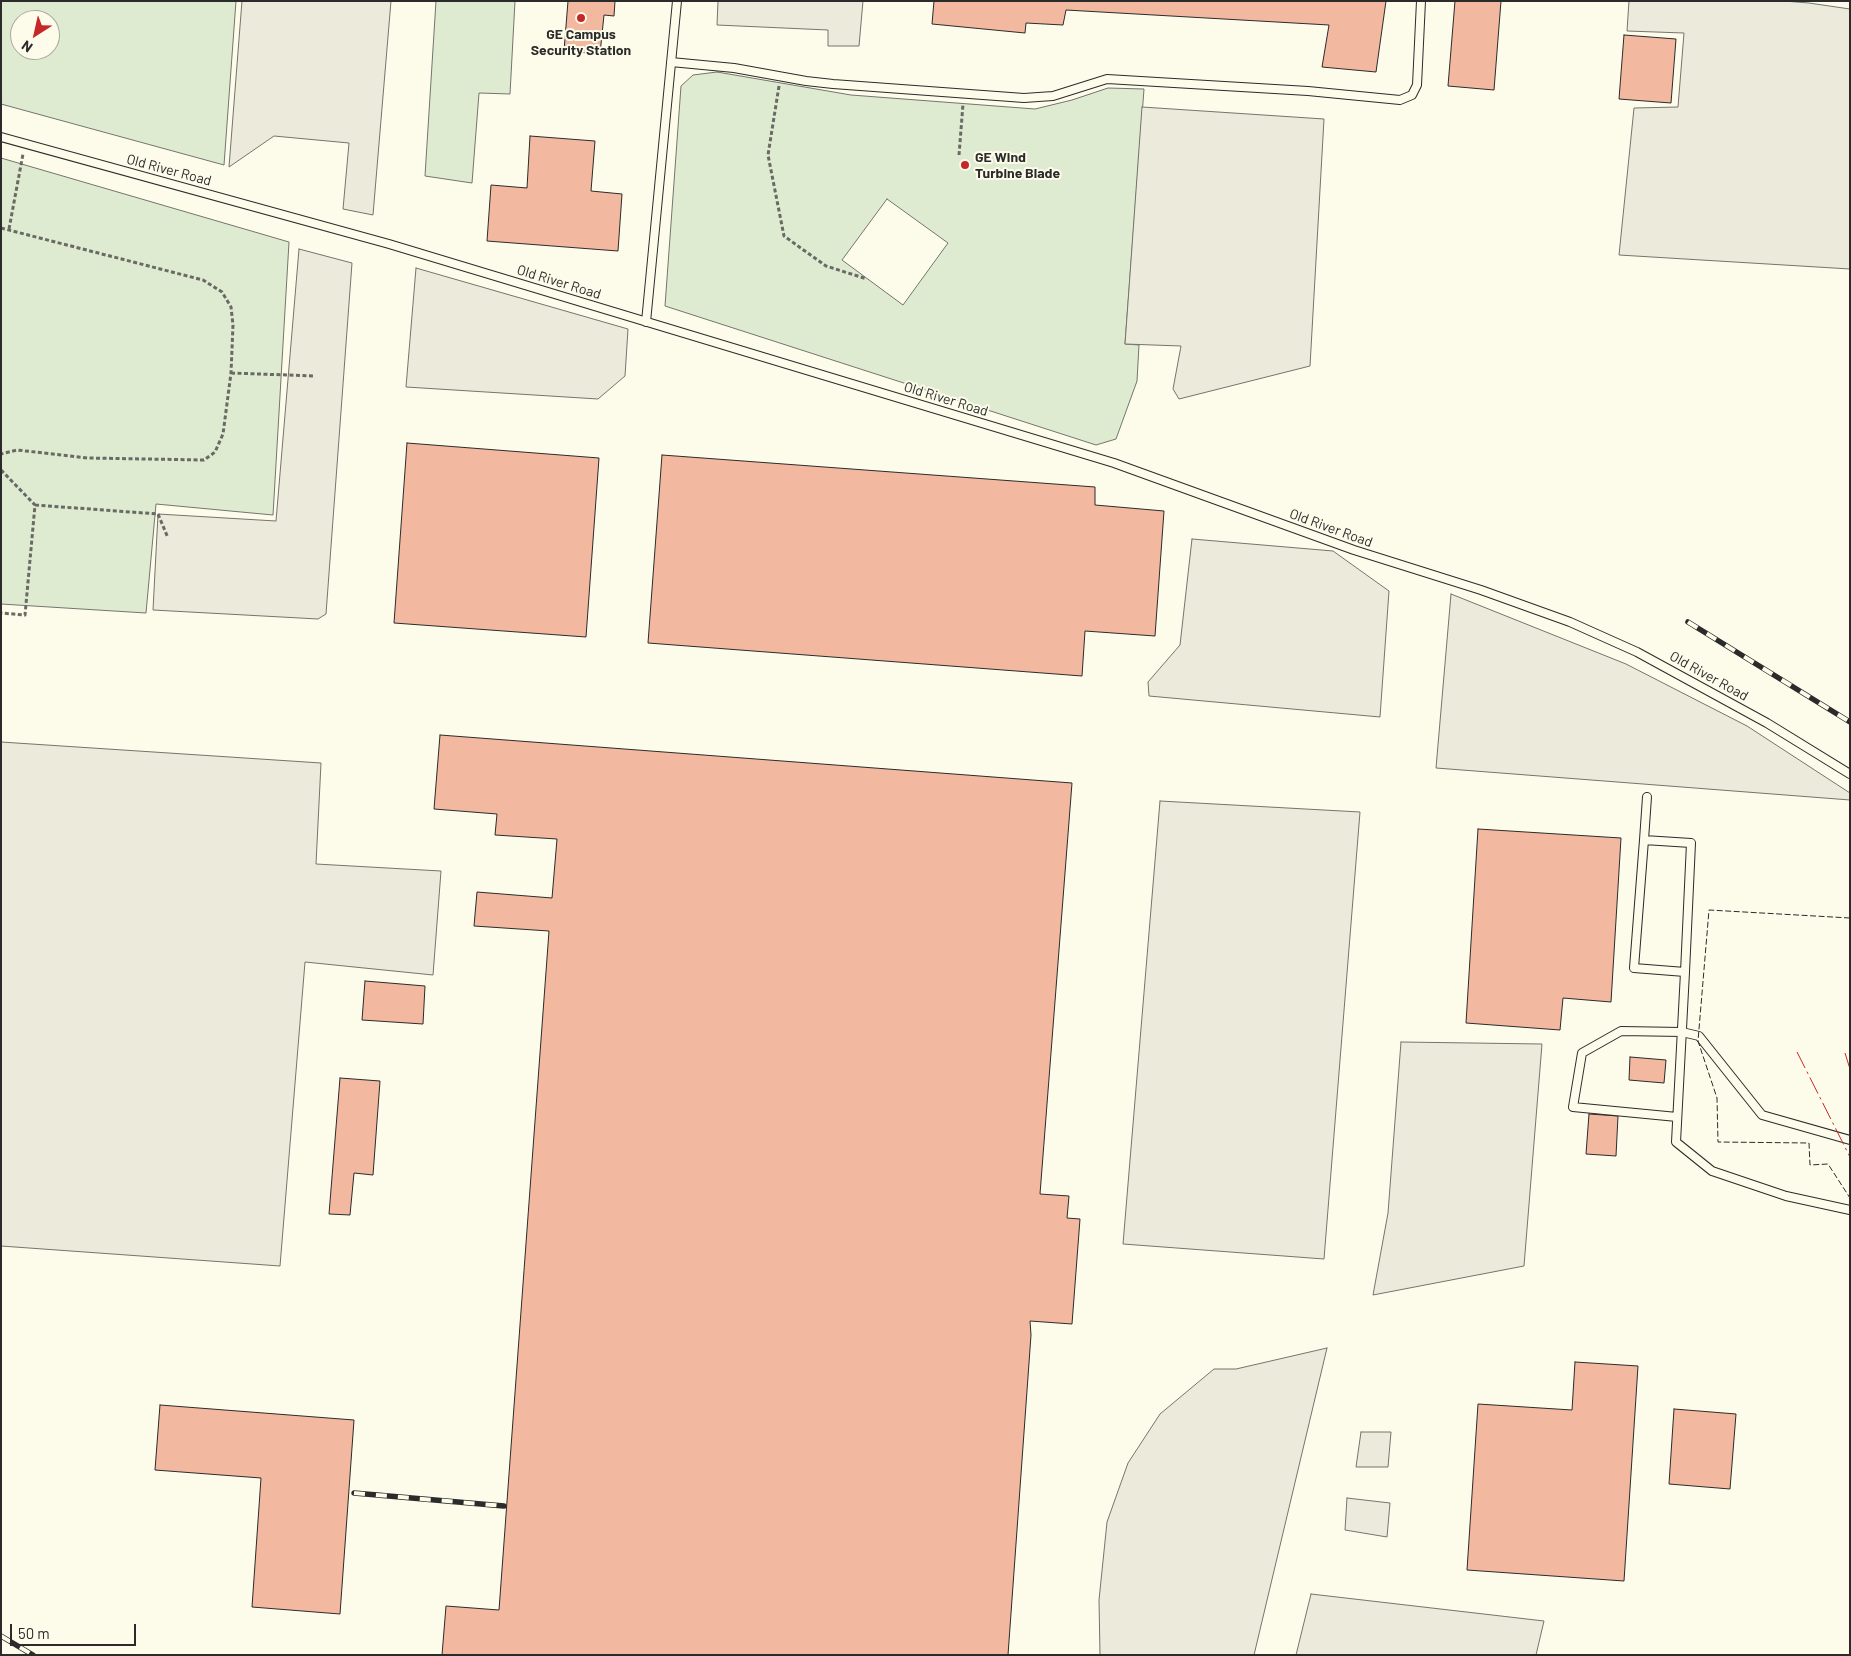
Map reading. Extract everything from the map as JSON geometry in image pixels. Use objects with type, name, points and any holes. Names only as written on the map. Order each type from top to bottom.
[{"type":"lane","points":[[646,322],[677,1]]},
{"type":"lane","points":[[671,62],[734,68],[780,77],[833,84],[1024,98],[1053,96],[1106,79],[1308,91],[1400,100],[1412,95],[1417,85],[1421,1]]},
{"type":"lane","name":"Old River Road","points":[[1,137],[389,244],[1114,463],[1354,550],[1481,590],[1570,622],[1646,656],[1767,723],[1850,774]]},
{"type":"lane","points":[[1647,797],[1634,968],[1685,972]]},
{"type":"lane","points":[[1644,840],[1691,842],[1676,1142],[1712,1171],[1786,1196],[1850,1210]]},
{"type":"lane","points":[[1677,1117],[1574,1107],[1582,1053],[1621,1031],[1682,1032],[1700,1036],[1762,1115],[1850,1140]]},
{"type":"path","points":[[780,77],[768,155],[784,236],[826,266],[867,279]]},
{"type":"path","points":[[959,155],[964,94]]},
{"type":"path","points":[[8,228],[25,143]]},
{"type":"path","points":[[1,228],[8,228],[203,280],[222,292],[231,307],[233,325],[231,373],[223,434],[215,452],[204,460],[88,458],[17,450],[1,454]]},
{"type":"path","points":[[231,373],[316,376]]},
{"type":"path","points":[[1,470],[35,505],[158,514],[168,538]]},
{"type":"path","points":[[1,613],[25,615],[35,505]]},
{"type":"green space","points":[[1,1],[236,1],[224,165],[1,104]]},
{"type":"green space","points":[[436,1],[515,1],[510,94],[479,93],[472,183],[425,176]]},
{"type":"green space","points":[[717,72],[851,95],[1035,109],[1072,100],[1108,88],[1144,89],[1125,344],[1139,345],[1137,381],[1116,439],[1096,445],[665,306],[681,86],[693,75]],"holes":[[[887,199],[948,243],[903,305],[842,260]]]},
{"type":"green space","points":[[1,158],[289,242],[273,515],[156,504],[146,613],[1,604]]},
{"type":"shaded area","points":[[242,1],[391,1],[373,215],[343,209],[349,143],[274,136],[229,167]]},
{"type":"shaded area","points":[[718,1],[863,1],[859,46],[828,46],[828,30],[717,25]]},
{"type":"shaded area","points":[[1629,1],[1784,1],[1850,9],[1850,269],[1619,255],[1634,108],[1678,107],[1684,33],[1627,31]]},
{"type":"shaded area","points":[[1142,107],[1324,119],[1310,366],[1179,399],[1173,389],[1181,346],[1125,344]]},
{"type":"shaded area","points":[[299,249],[352,263],[326,614],[318,619],[153,610],[158,514],[276,521]]},
{"type":"shaded area","points":[[416,268],[628,329],[625,376],[598,399],[406,387]]},
{"type":"shaded area","points":[[1192,539],[1333,551],[1389,591],[1380,717],[1149,696],[1148,682],[1180,645]]},
{"type":"shaded area","points":[[1451,594],[1626,664],[1747,726],[1850,793],[1850,800],[1436,768]]},
{"type":"shaded area","points":[[1,742],[321,763],[316,864],[441,871],[433,975],[305,962],[280,1266],[1,1246]]},
{"type":"shaded area","points":[[1160,801],[1360,812],[1324,1259],[1123,1244]]},
{"type":"shaded area","points":[[1401,1042],[1542,1044],[1524,1266],[1373,1295],[1388,1213]]},
{"type":"shaded area","points":[[1327,1348],[1254,1655],[1100,1655],[1099,1600],[1107,1522],[1128,1463],[1160,1414],[1214,1369],[1236,1369]]},
{"type":"shaded area","points":[[1361,1432],[1391,1432],[1388,1467],[1356,1467]]},
{"type":"shaded area","points":[[1347,1498],[1390,1503],[1387,1537],[1345,1530]]},
{"type":"shaded area","points":[[1311,1594],[1544,1621],[1536,1655],[1296,1655]]},
{"type":"building","points":[[568,1],[615,1],[614,16],[604,15],[600,54],[564,51]]},
{"type":"building","points":[[934,1],[1386,1],[1376,72],[1322,67],[1329,25],[1066,10],[1063,25],[1026,23],[1025,33],[932,24]]},
{"type":"building","points":[[1455,1],[1501,1],[1494,90],[1448,86]]},
{"type":"building","points":[[1624,35],[1676,39],[1671,103],[1619,99]]},
{"type":"building","points":[[530,136],[595,141],[591,191],[622,194],[618,251],[487,241],[491,185],[527,188]]},
{"type":"building","points":[[407,443],[599,458],[586,637],[394,623]]},
{"type":"building","points":[[662,455],[1095,487],[1095,505],[1164,511],[1155,636],[1085,631],[1082,676],[648,643]]},
{"type":"building","points":[[440,735],[1072,783],[1040,1194],[1069,1196],[1067,1218],[1080,1219],[1072,1324],[1030,1321],[1031,1335],[1008,1655],[442,1655],[446,1606],[499,1610],[549,931],[474,926],[477,892],[552,898],[557,839],[495,835],[497,814],[434,809]]},
{"type":"building","points":[[1478,829],[1621,838],[1611,1002],[1563,998],[1560,1030],[1466,1023]]},
{"type":"building","points":[[365,981],[425,986],[423,1024],[362,1020]]},
{"type":"building","points":[[1630,1057],[1666,1060],[1664,1083],[1629,1080]]},
{"type":"building","points":[[340,1078],[380,1081],[373,1175],[354,1173],[350,1215],[329,1214]]},
{"type":"building","points":[[1589,1114],[1618,1116],[1616,1156],[1586,1154]]},
{"type":"building","points":[[1575,1362],[1638,1366],[1624,1581],[1467,1570],[1478,1404],[1572,1410]]},
{"type":"building","points":[[160,1405],[354,1420],[340,1614],[252,1607],[261,1478],[155,1470]]},
{"type":"building","points":[[1674,1409],[1736,1414],[1730,1489],[1669,1484]]},
{"type":"railway","points":[[1688,622],[1850,722]]},
{"type":"railway","points":[[354,1493],[504,1506]]},
{"type":"railway","points":[[1,1636],[33,1655]]},
{"type":"fence","points":[[1850,918],[1709,910],[1698,1041],[1717,1098],[1718,1142],[1809,1143],[1810,1165],[1828,1164],[1850,1198]]},
{"type":"power","points":[[1797,1052],[1850,1157]]},
{"type":"power","points":[[1845,1053],[1850,1069]]},
{"type":"place","name":"GE Campus Security Station","points":[[581,18]]},
{"type":"place","name":"GE Wind Turbine Blade","points":[[965,165]]}]
